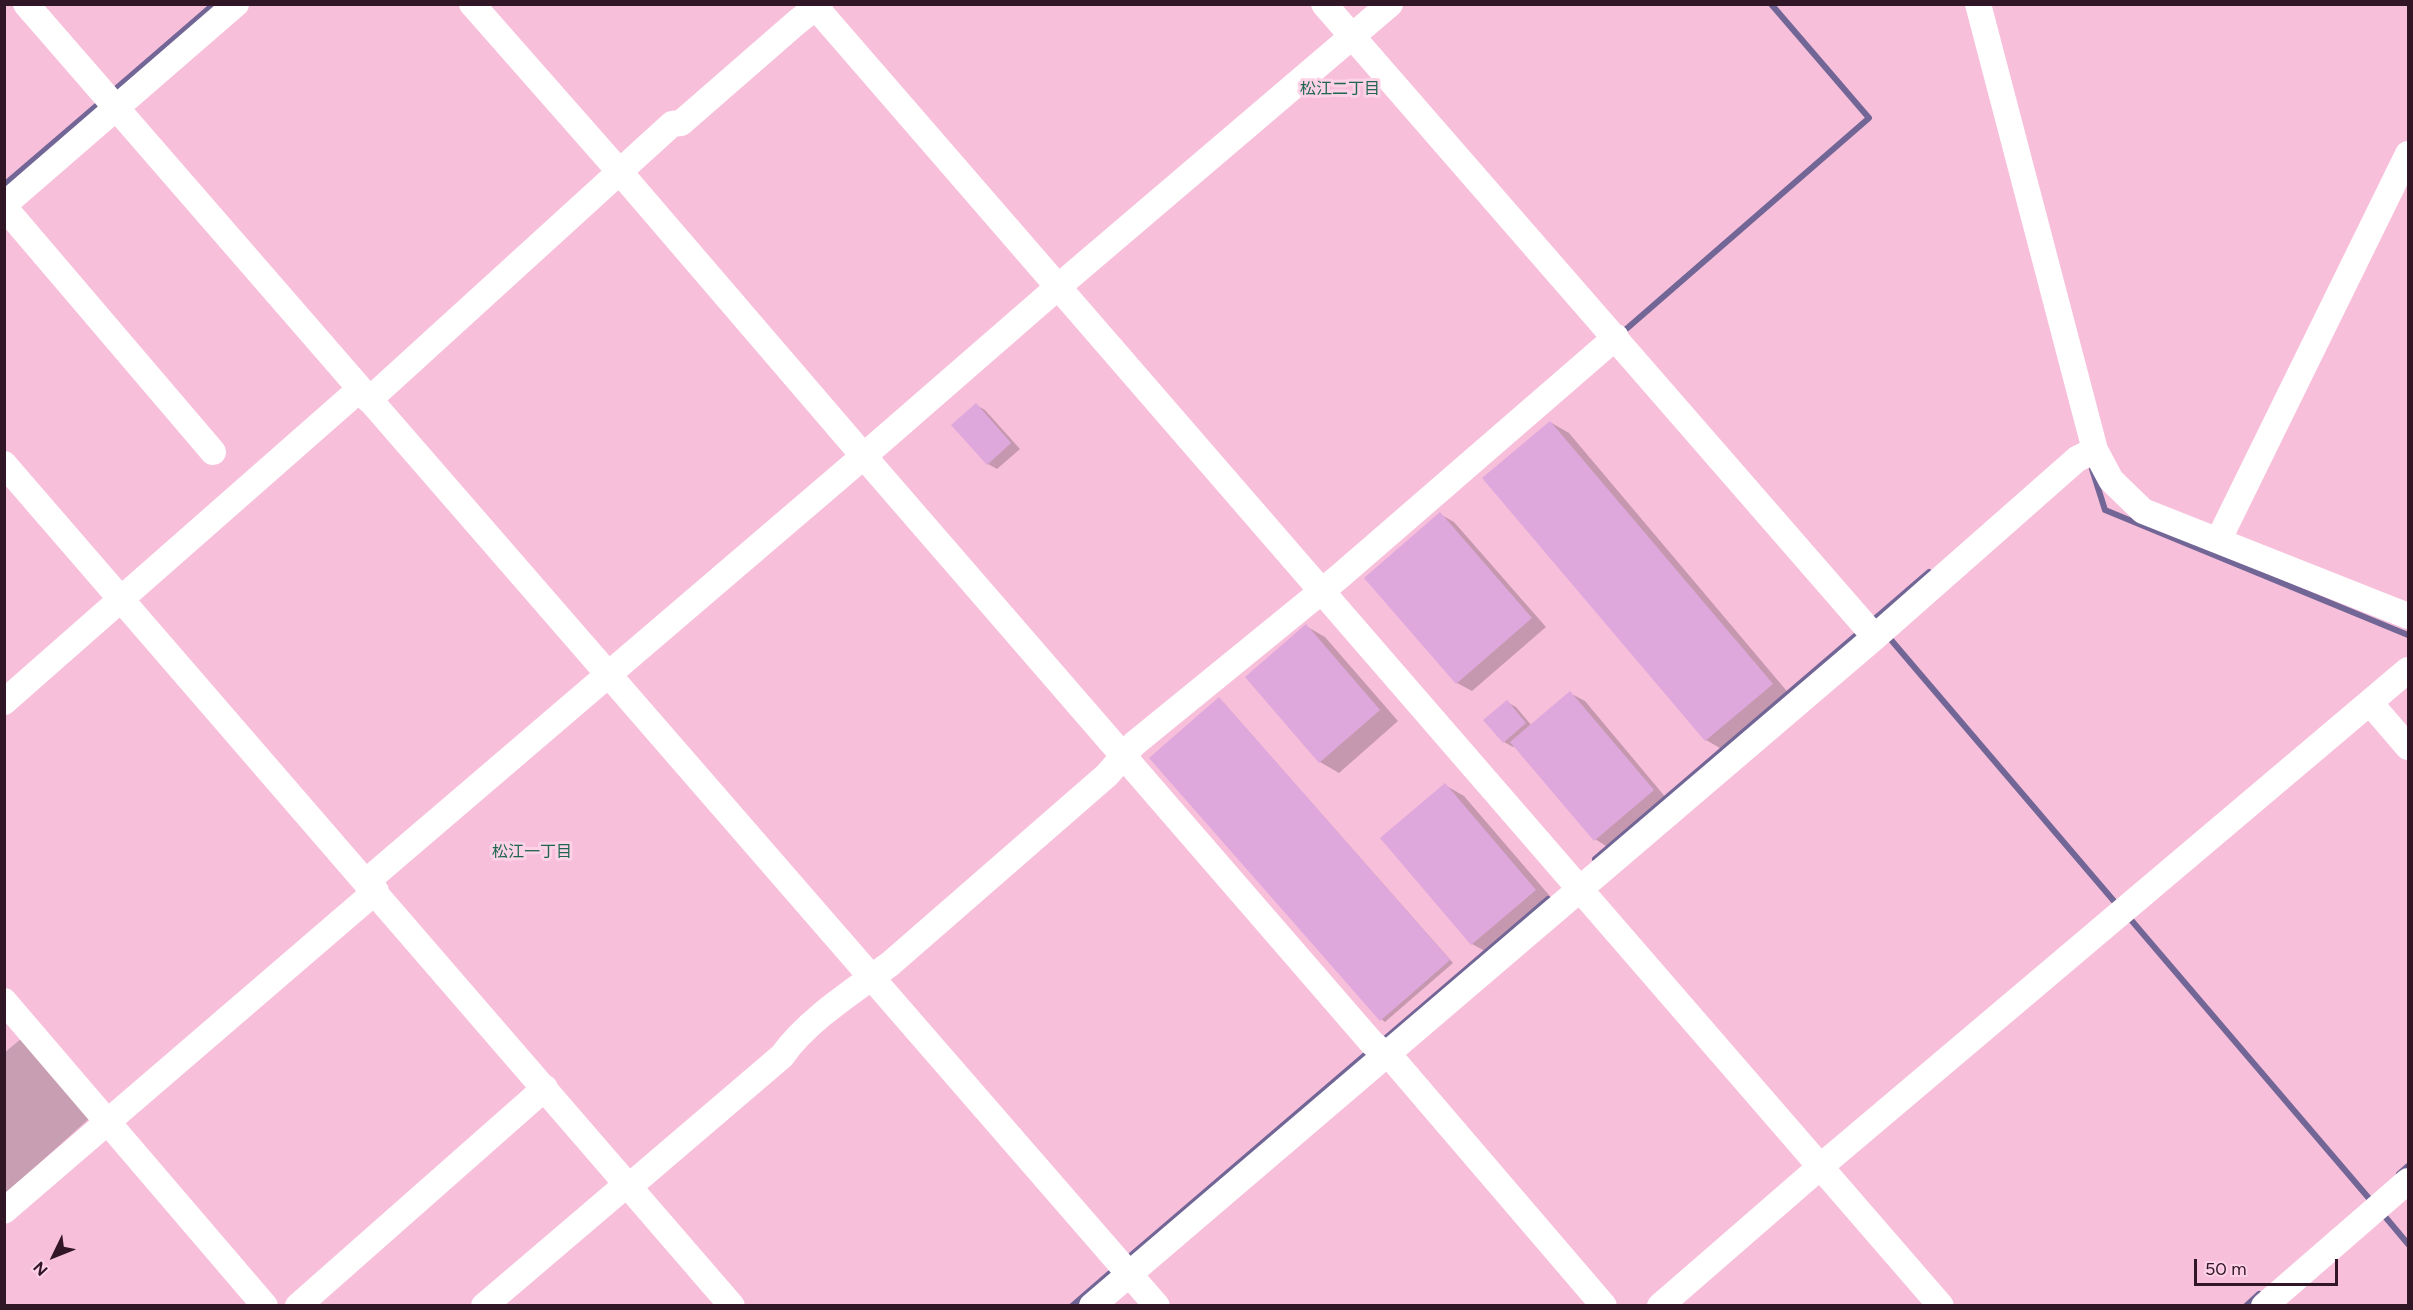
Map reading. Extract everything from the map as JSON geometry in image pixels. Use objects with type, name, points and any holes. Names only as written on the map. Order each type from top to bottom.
[{"type":"street","points":[[26,4],[1157,1305]]},
{"type":"street","points":[[213,452],[4,206],[110,100],[236,4]]},
{"type":"street","points":[[472,4],[613,177],[863,462],[1119,762],[1378,1054],[1395,1062],[1604,1305]]},
{"type":"street","points":[[1324,4],[1359,37],[1616,337],[1874,629]]},
{"type":"street","points":[[4,1211],[108,1122],[607,675],[863,462],[1058,287],[1359,37],[1390,4]]},
{"type":"street","points":[[1978,4],[2087,454],[2144,510],[2409,616]]},
{"type":"street","points":[[4,702],[364,394],[672,124],[681,123],[817,6],[1941,1305]]},
{"type":"street","points":[[2219,539],[2409,154]]},
{"type":"street","points":[[484,1305],[782,1056],[791,1043],[856,987],[871,978],[1119,762],[1134,744],[1321,591],[1616,337]]},
{"type":"street","points":[[1092,1305],[1378,1054],[1580,889],[1874,629],[2087,454]]},
{"type":"street","points":[[4,464],[372,886],[732,1305]]},
{"type":"street","points":[[1660,1305],[2409,670]]},
{"type":"street","points":[[2371,704],[2409,747]]},
{"type":"street","points":[[4,1001],[265,1305]]},
{"type":"street","points":[[298,1305],[545,1088]]},
{"type":"street","points":[[2264,1305],[2409,1181]]},
{"type":"shaded area","points":[[22,1038],[91,1117],[5,1194],[4,1053]]},
{"type":"building","points":[[976,403],[1011,443],[987,465],[951,425]]},
{"type":"building","points":[[1550,421],[1773,684],[1705,741],[1482,478]]},
{"type":"building","points":[[1440,512],[1532,618],[1456,684],[1364,578]]},
{"type":"building","points":[[1306,624],[1380,710],[1319,763],[1245,677]]},
{"type":"building","points":[[1570,691],[1654,790],[1594,841],[1510,742]]},
{"type":"building","points":[[1219,697],[1450,960],[1380,1021],[1149,758]]},
{"type":"building","points":[[1507,700],[1526,723],[1503,743],[1483,720]]},
{"type":"building","points":[[1445,783],[1536,890],[1471,945],[1380,838]]},
{"type":"waterway","points":[[112,92],[214,4]]},
{"type":"waterway","points":[[1624,331],[1869,118],[1771,4]]},
{"type":"waterway","points":[[4,185],[102,101]]},
{"type":"waterway","points":[[2092,469],[2105,510],[2408,635]]},
{"type":"waterway","points":[[1871,622],[1929,572]]},
{"type":"waterway","points":[[1595,859],[1861,631]]},
{"type":"waterway","points":[[1886,634],[2119,907]]},
{"type":"waterway","points":[[1380,1043],[1548,899]]},
{"type":"waterway","points":[[2126,914],[2373,1203]]},
{"type":"waterway","points":[[1129,1257],[1372,1049]]},
{"type":"waterway","points":[[2399,1174],[2408,1166]]},
{"type":"waterway","points":[[2382,1213],[2408,1244]]},
{"type":"waterway","points":[[1072,1306],[1110,1273]]},
{"type":"waterway","points":[[2246,1306],[2259,1294]]},
{"type":"district","name":"松江二丁目","points":[[1340,89]]},
{"type":"district","name":"松江一丁目","points":[[532,852]]}]
